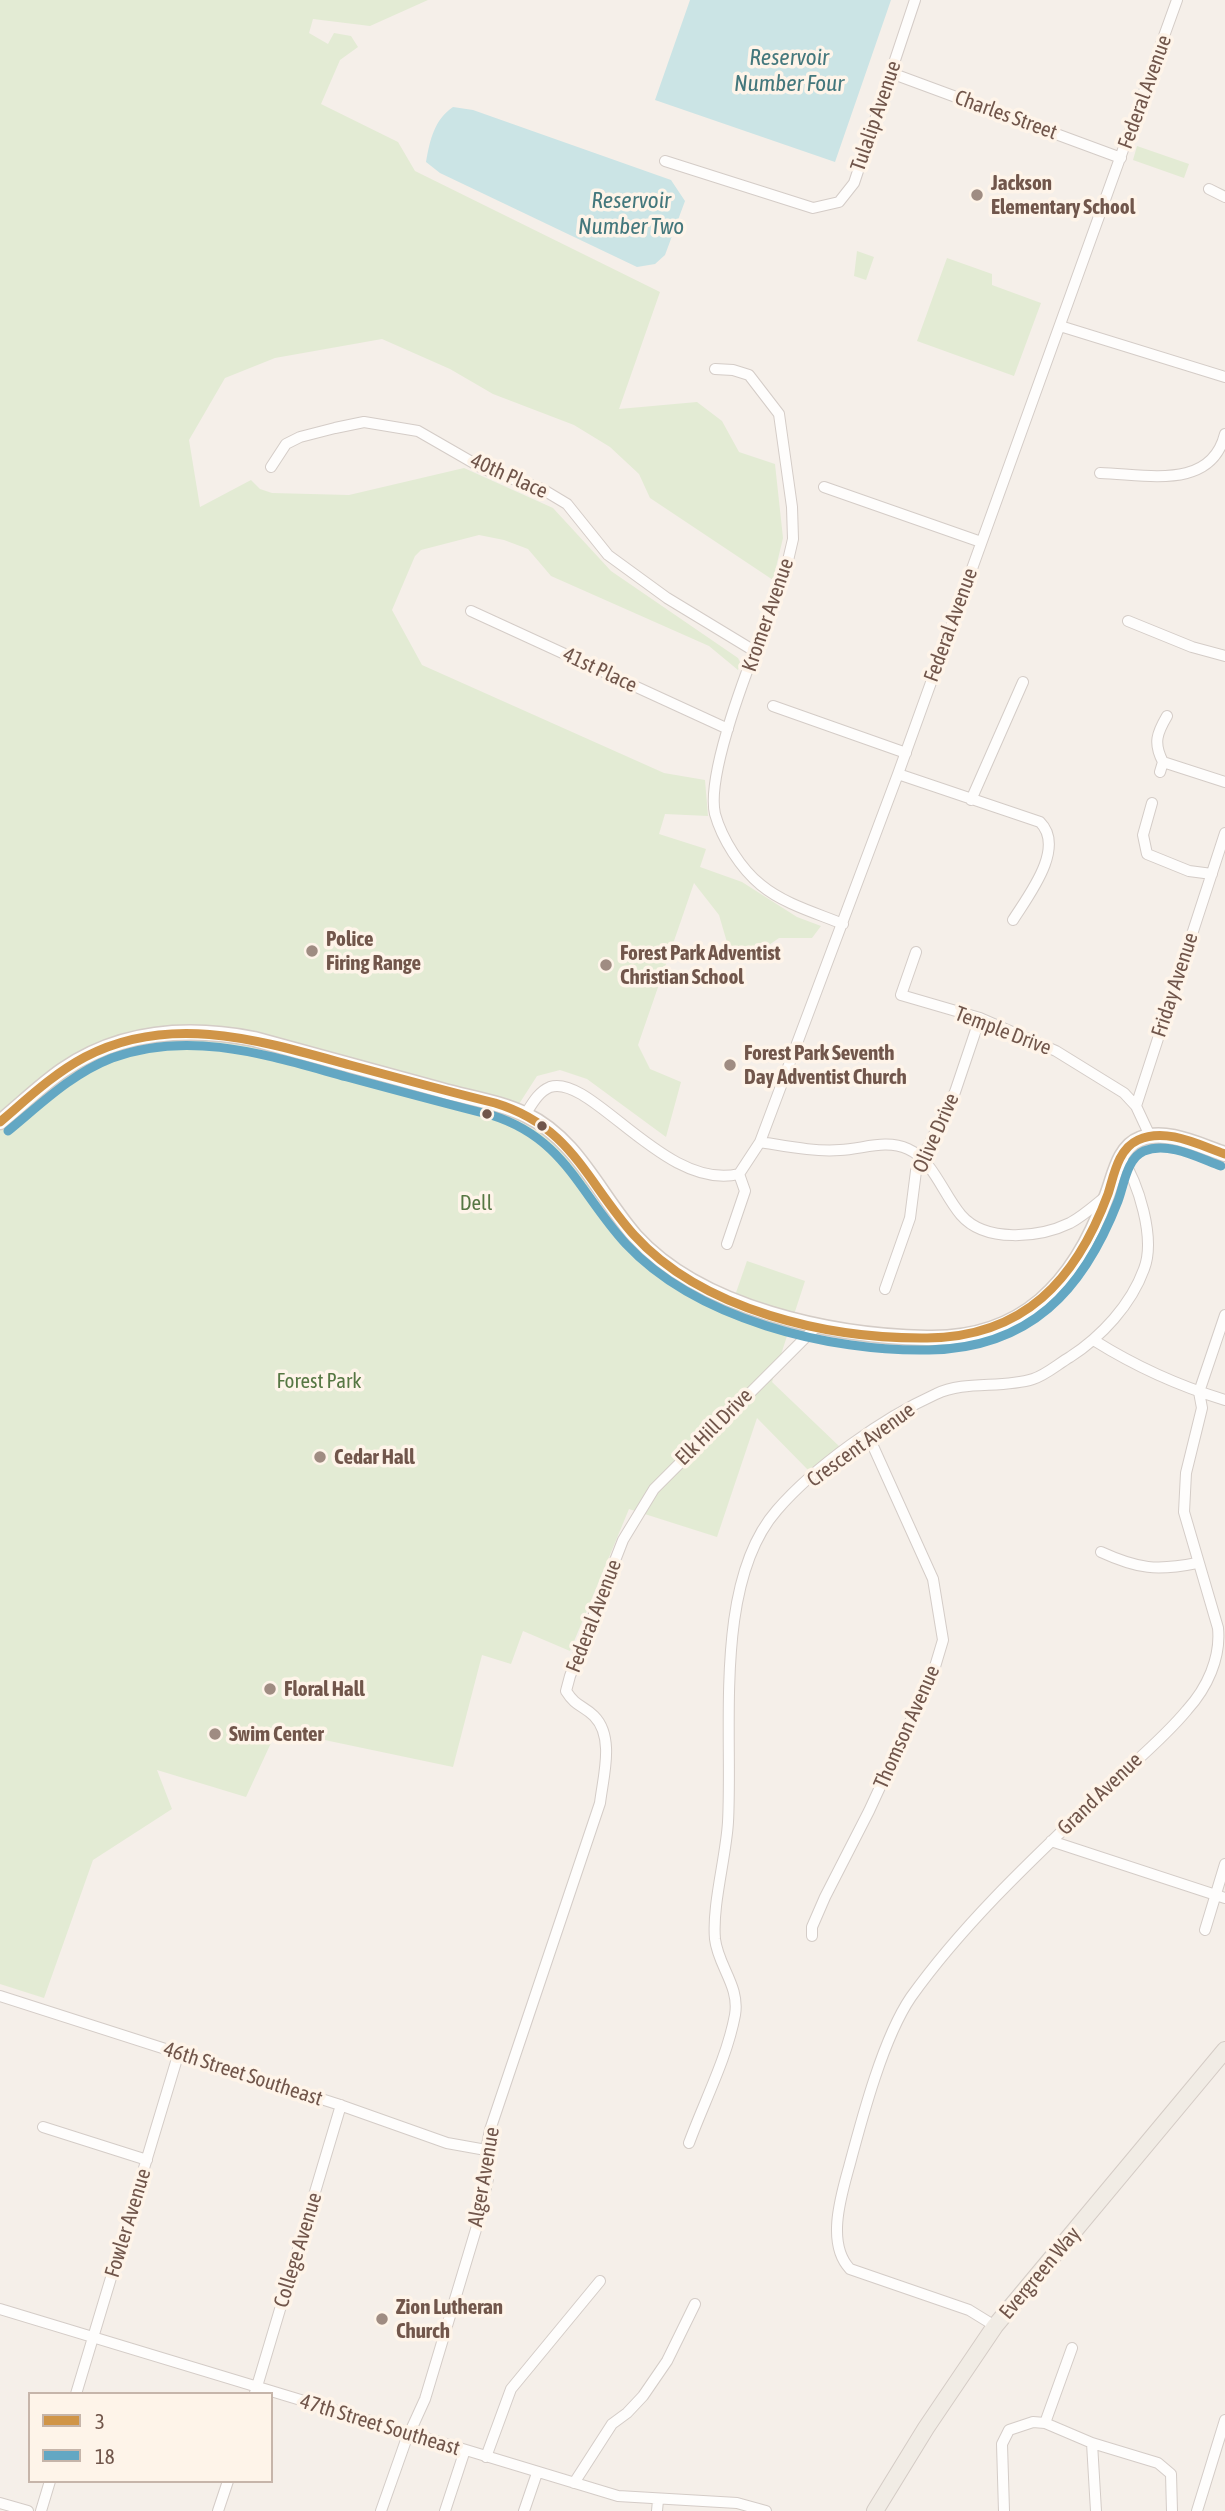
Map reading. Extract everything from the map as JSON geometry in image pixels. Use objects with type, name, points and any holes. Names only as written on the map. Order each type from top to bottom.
[{"type":"main road","points":[[0,1122],[60,1072],[83,1057],[117,1042],[156,1033],[187,1032],[218,1032],[254,1039],[525,1115],[573,1152],[635,1236],[669,1268],[749,1306],[818,1325],[929,1338],[977,1335],[1006,1323],[1060,1285],[1086,1246],[1121,1157],[1138,1139],[1162,1135],[1225,1154]]},
{"type":"main road","name":"Evergreen Way","points":[[876,2511],[926,2428],[995,2326],[1225,2050]]},
{"type":"street","name":"Tulalip Avenue","points":[[665,161],[813,208],[837,204],[850,191],[915,0]]},
{"type":"street","name":"Federal Avenue","points":[[739,1174],[760,1142],[843,924],[1177,0]]},
{"type":"street","name":"Charles Street","points":[[891,74],[1121,158]]},
{"type":"street","points":[[1209,190],[1225,197]]},
{"type":"street","points":[[1060,326],[1225,377]]},
{"type":"street","name":"Kromer Avenue","points":[[715,369],[749,375],[766,393],[779,414],[792,507],[793,538],[786,569],[716,769],[715,813],[736,857],[761,885],[790,903],[843,924]]},
{"type":"street","name":"40th Place","points":[[271,467],[286,444],[323,431],[364,422],[393,424],[418,430],[484,469],[542,489],[567,504],[608,555],[667,598],[756,652]]},
{"type":"street","points":[[1100,472],[1183,474],[1199,471],[1220,452],[1225,434]]},
{"type":"street","points":[[824,487],[981,542]]},
{"type":"street","name":"41st Place","points":[[471,611],[728,729]]},
{"type":"street","points":[[1128,621],[1192,648],[1225,656]]},
{"type":"street","points":[[971,800],[1023,682]]},
{"type":"street","points":[[773,706],[906,753]]},
{"type":"street","points":[[1167,716],[1158,731],[1155,747],[1162,767],[1225,782]]},
{"type":"street","points":[[898,774],[1040,822],[1047,830],[1050,841],[1043,867],[1036,884],[1013,920]]},
{"type":"street","points":[[1152,803],[1143,835],[1147,854],[1189,871],[1212,874]]},
{"type":"street","name":"Friday Avenue","points":[[1136,1106],[1225,833]]},
{"type":"street","name":"Temple Drive","points":[[916,951],[901,995],[980,1018],[1056,1051],[1124,1093],[1136,1106]]},
{"type":"street","name":"Olive Drive","points":[[885,1289],[910,1218],[916,1171],[955,1092],[980,1018]]},
{"type":"street","points":[[525,1115],[541,1092],[552,1086],[564,1086],[578,1093],[650,1147],[678,1164],[720,1178],[739,1174],[745,1191],[727,1244]]},
{"type":"street","points":[[1136,1106],[1150,1136]]},
{"type":"street","points":[[760,1142],[838,1151],[889,1144],[922,1156],[961,1215],[977,1230],[996,1234],[1016,1235],[1057,1228],[1072,1222],[1108,1194]]},
{"type":"street","name":"Crescent Avenue","points":[[689,2143],[735,2014],[734,1986],[715,1938],[728,1823],[732,1646],[746,1563],[759,1534],[778,1509],[825,1466],[868,1435],[939,1392],[999,1386],[1036,1378],[1095,1341],[1131,1293],[1145,1267],[1148,1245],[1144,1221],[1134,1177],[1121,1157]]},
{"type":"street","name":"Grand Avenue","points":[[995,2326],[969,2310],[850,2269],[843,2261],[839,2243],[840,2204],[882,2063],[908,2003],[967,1929],[1051,1841],[1188,1710],[1209,1678],[1222,1649],[1184,1512],[1186,1473],[1202,1408],[1199,1392],[1225,1315]]},
{"type":"street","name":"Elk Hill Drive","points":[[623,1540],[654,1489],[818,1325]]},
{"type":"street","points":[[1095,1341],[1124,1359],[1199,1392],[1225,1400]]},
{"type":"street","name":"Thomson Avenue","points":[[812,1936],[812,1927],[825,1897],[934,1670],[943,1640],[933,1579],[868,1435]]},
{"type":"street","name":"Federal Avenue","points":[[600,1803],[606,1756],[603,1730],[594,1716],[574,1704],[566,1691],[623,1540]]},
{"type":"street","points":[[1101,1552],[1128,1564],[1161,1570],[1197,1563]]},
{"type":"street","name":"Alger Avenue","points":[[381,2511],[425,2399],[477,2225],[488,2179],[486,2150],[490,2130],[600,1803]]},
{"type":"street","points":[[1051,1841],[1220,1897]]},
{"type":"street","points":[[1205,1930],[1220,1897],[1225,1864]]},
{"type":"street","name":"46th Street Southeast","points":[[0,1996],[341,2105],[447,2143],[486,2150]]},
{"type":"street","name":"Fowler Avenue","points":[[77,2392],[178,2052]]},
{"type":"street","name":"College Avenue","points":[[256,2391],[341,2105]]},
{"type":"street","points":[[43,2127],[147,2160]]},
{"type":"street","points":[[486,2457],[511,2389],[600,2281]]},
{"type":"street","points":[[574,2483],[612,2424],[643,2396],[667,2361],[695,2304]]},
{"type":"street","name":"47th Street Southeast","points":[[0,2309],[92,2336],[256,2391]]},
{"type":"street","points":[[1045,2423],[1072,2348]]},
{"type":"street","name":"47th Street Southeast","points":[[273,2396],[618,2496],[737,2503],[766,2511]]},
{"type":"street","points":[[1197,2511],[1225,2420]]},
{"type":"street","points":[[1004,2511],[1002,2444],[1009,2430],[1033,2422],[1045,2423],[1092,2443],[1158,2463],[1171,2474],[1172,2511]]},
{"type":"street","points":[[1092,2443],[1096,2511]]},
{"type":"street","points":[[445,2511],[465,2451]]},
{"type":"street","points":[[523,2511],[537,2473]]},
{"type":"street","points":[[41,2511],[49,2483]]},
{"type":"street","points":[[218,2511],[227,2483]]},
{"type":"street","points":[[657,2511],[658,2500]]},
{"type":"street","points":[[0,2502],[28,2511]]},
{"type":"green space","name":"Forest Park","points":[[0,0],[428,0],[370,26],[313,19],[309,33],[328,44],[334,33],[351,36],[358,47],[340,60],[321,104],[398,142],[415,171],[660,292],[619,409],[697,402],[722,421],[739,452],[775,464],[783,538],[773,580],[650,498],[639,474],[610,447],[574,425],[493,394],[450,369],[382,339],[275,358],[225,378],[189,440],[200,507],[251,480],[260,489],[272,493],[349,495],[464,468],[553,508],[611,571],[738,658],[742,666],[739,664],[738,670],[709,646],[551,576],[528,549],[479,535],[421,550],[415,556],[392,610],[422,665],[664,773],[705,780],[708,816],[665,814],[659,834],[706,849],[700,867],[742,882],[797,917],[821,926],[812,938],[779,938],[756,954],[731,956],[719,915],[694,883],[638,1045],[650,1069],[681,1082],[666,1137],[587,1079],[560,1070],[537,1076],[519,1104],[517,1120],[551,1140],[574,1159],[588,1181],[590,1192],[631,1248],[636,1246],[669,1273],[704,1296],[731,1307],[747,1261],[805,1281],[772,1382],[840,1447],[810,1472],[757,1418],[717,1537],[629,1509],[570,1651],[523,1631],[511,1664],[482,1655],[453,1767],[277,1730],[246,1797],[157,1770],[172,1809],[93,1860],[44,1998],[0,1984]]},
{"type":"green space","points":[[1137,146],[1189,164],[1184,178],[1133,160]]},
{"type":"green space","points":[[857,251],[874,257],[866,280],[854,276]]},
{"type":"green space","points":[[947,258],[992,274],[992,285],[1041,303],[1014,376],[917,341]]},
{"type":"water","name":"Reservoir Number Four","points":[[690,0],[891,0],[835,162],[655,100]]},
{"type":"water","name":"Reservoir Number Two","points":[[453,107],[473,110],[671,180],[685,201],[665,255],[655,264],[637,267],[440,173],[426,162],[437,124]]},
{"type":"transit line","name":"3","points":[[0,1122],[62,1071],[117,1043],[183,1033],[217,1035],[284,1047],[495,1103],[521,1113],[560,1141],[575,1157],[617,1215],[662,1261],[695,1283],[731,1301],[809,1326],[889,1337],[927,1338],[961,1335],[992,1327],[1018,1315],[1042,1298],[1080,1253],[1095,1225],[1121,1156],[1131,1144],[1149,1136],[1171,1136],[1225,1154]]},
{"type":"transit line","name":"18","points":[[8,1131],[83,1072],[112,1058],[142,1050],[201,1046],[289,1061],[491,1115],[516,1125],[554,1152],[626,1244],[655,1270],[689,1292],[726,1311],[766,1326],[849,1345],[890,1349],[965,1347],[996,1339],[1024,1326],[1048,1308],[1088,1262],[1104,1233],[1130,1166],[1144,1151],[1153,1148],[1173,1149],[1221,1166]]},
{"type":"place","name":"Jackson Elementary School","points":[[977,195]]},
{"type":"place","name":"Police Firing Range","points":[[312,951]]},
{"type":"place","name":"Forest Park Adventist Christian School","points":[[606,965]]},
{"type":"place","name":"Forest Park Seventh Day Adventist Church","points":[[730,1065]]},
{"type":"place","name":"Cedar Hall","points":[[320,1457]]},
{"type":"place","name":"Floral Hall","points":[[270,1689]]},
{"type":"place","name":"Swim Center","points":[[215,1734]]},
{"type":"place","name":"Zion Lutheran Church","points":[[382,2319]]},
{"type":"park label","name":"Dell","points":[[476,1203]]}]
